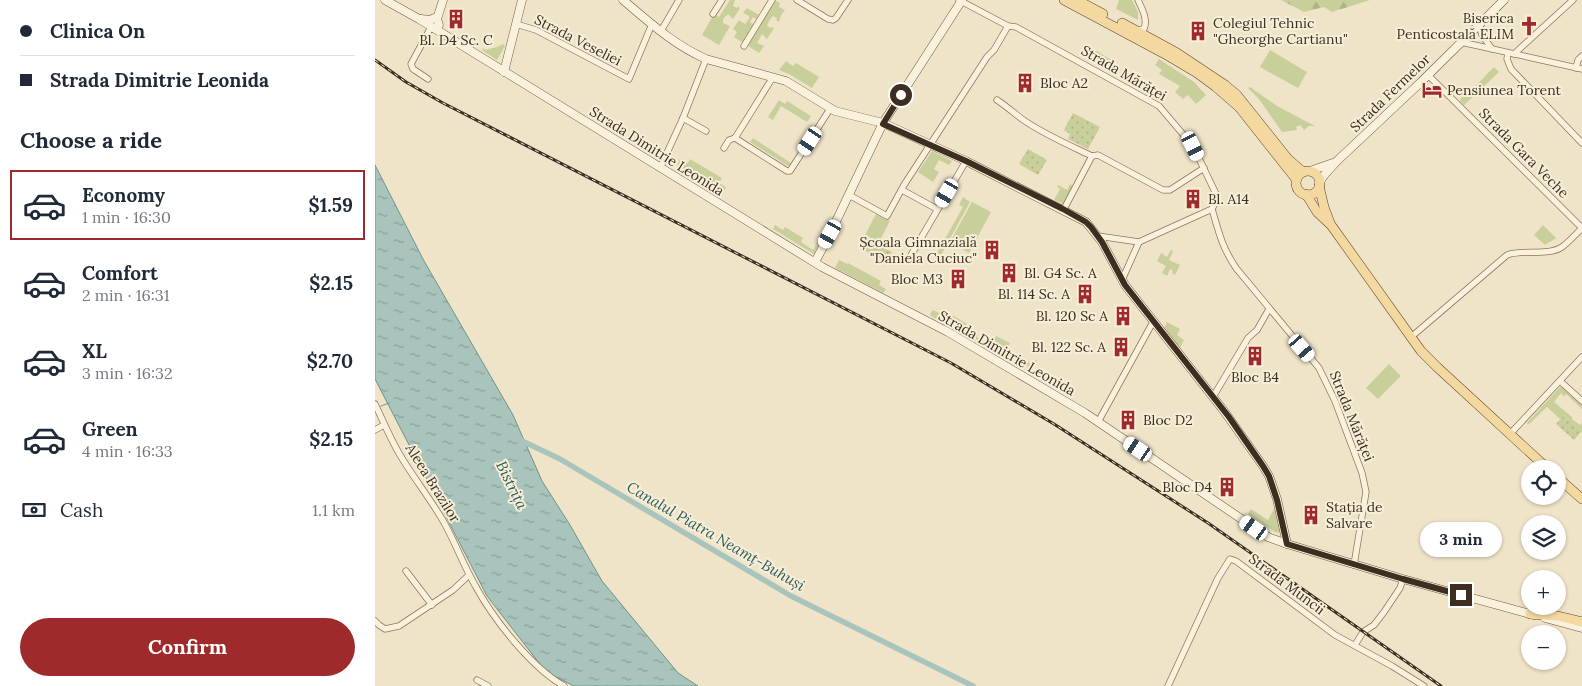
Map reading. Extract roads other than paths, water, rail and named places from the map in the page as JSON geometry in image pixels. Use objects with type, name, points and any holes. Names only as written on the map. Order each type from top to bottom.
[{"type":"main road","points":[[1064,0],[1128,33],[1203,77],[1239,107],[1296,179],[1297,188],[1302,193],[1312,194],[1319,185]]},
{"type":"main road","points":[[1077,0],[1192,62],[1237,95],[1288,158],[1318,177],[1323,207],[1331,226]]},
{"type":"main road","points":[[1296,179],[1307,171]]},
{"type":"main road","points":[[1306,194],[1317,212],[1331,226],[1411,338],[1437,367],[1538,460]]},
{"type":"main road","points":[[1566,486],[1582,499]]},
{"type":"main road","points":[[1573,492],[1582,505]]},
{"type":"main road","points":[[1544,615],[1558,616],[1582,622]]},
{"type":"street","points":[[385,0],[419,19],[433,24]]},
{"type":"street","points":[[428,79],[413,69],[411,64],[433,24],[443,0]]},
{"type":"street","name":"Strada Veseliei","points":[[503,72],[522,0]]},
{"type":"street","points":[[661,32],[679,0]]},
{"type":"street","points":[[713,14],[722,0]]},
{"type":"street","points":[[744,46],[772,0]]},
{"type":"street","points":[[797,0],[828,19],[833,20],[848,0]]},
{"type":"street","points":[[815,262],[883,124],[961,0]]},
{"type":"street","name":"Strada Mărăței","points":[[961,0],[1008,26],[1016,27],[1159,106],[1193,146],[1217,196],[1212,209],[1221,243],[1236,268],[1311,358],[1325,379],[1335,401],[1362,473],[1366,492],[1354,565]]},
{"type":"street","points":[[1135,30],[1144,29],[1145,26],[1145,17],[1138,0]]},
{"type":"street","name":"Strada Fermelor","points":[[1319,185],[1325,174],[1335,163],[1505,0]]},
{"type":"street","points":[[1573,0],[1507,59],[1511,69],[1582,143]]},
{"type":"street","points":[[626,1],[661,32],[706,59],[786,81],[830,109],[883,124],[966,161],[1086,222],[1098,236],[1122,280],[1213,397],[1269,476],[1277,500],[1287,544]]},
{"type":"street","name":"Strada Dimitrie Leonida","points":[[433,24],[445,35],[503,72],[815,262],[955,336],[1098,422],[1268,536],[1287,544],[1354,565],[1521,612]]},
{"type":"street","name":"Strada Veseliei","points":[[516,24],[536,30],[629,80],[651,24]]},
{"type":"street","points":[[1479,24],[1481,35],[1492,49]]},
{"type":"street","points":[[849,195],[887,216],[1008,26]]},
{"type":"street","points":[[1461,42],[1579,68],[1578,60],[1582,56]]},
{"type":"street","points":[[660,168],[683,118],[706,59]]},
{"type":"street","name":"Strada Gara Veche","points":[[1428,75],[1582,228]]},
{"type":"street","points":[[724,148],[729,140],[735,138],[773,77]]},
{"type":"street","points":[[997,100],[1035,126],[1092,156]]},
{"type":"street","points":[[735,138],[787,171],[790,171],[830,109]]},
{"type":"street","points":[[683,118],[706,131]]},
{"type":"street","points":[[1063,209],[1092,156],[1098,154],[1166,190],[1204,168]]},
{"type":"street","points":[[910,257],[966,161]]},
{"type":"street","name":"Strada Fermelor","points":[[1307,171],[1335,163]]},
{"type":"street","points":[[902,190],[937,210]]},
{"type":"street","points":[[1098,236],[1139,242],[1212,209]]},
{"type":"street","points":[[1411,338],[1507,254],[1553,250],[1561,247],[1582,228]]},
{"type":"street","points":[[1122,280],[1139,242]]},
{"type":"street","points":[[1213,397],[1248,338],[1257,330],[1269,309]]},
{"type":"street","points":[[1098,422],[1153,322]]},
{"type":"street","points":[[1510,434],[1582,357]]},
{"type":"street","points":[[1560,381],[1582,401]]},
{"type":"street","name":"Aleea Brazilor","points":[[375,404],[399,454],[454,540],[476,589],[506,631],[547,673],[565,686]]},
{"type":"street","points":[[375,430],[384,426]]},
{"type":"street","name":"Strada Muncii","points":[[1167,686],[1218,578],[1230,559],[1335,635],[1424,686]]},
{"type":"street","points":[[406,571],[431,604]]},
{"type":"street","points":[[375,621],[385,628],[399,626],[453,590],[469,575]]},
{"type":"street","points":[[1355,645],[1363,632],[1374,625],[1385,612],[1400,588],[1403,579]]},
{"type":"street","name":"Strada Dimitrie Leonida","points":[[1534,615],[1582,628]]},
{"type":"street","points":[[477,680],[488,686]]},
{"type":"water","name":"Bistrița","points":[[375,165],[424,261],[513,415],[542,481],[602,581],[678,673],[698,686],[574,686],[546,672],[487,596],[375,379]]},
{"type":"waterway","points":[[381,406],[389,403]]},
{"type":"waterway","name":"Canalul Piatra Neamț-Buhuși","points":[[518,439],[560,459],[791,596],[973,686]]},
{"type":"railway","points":[[375,60],[406,82],[443,103],[951,363],[1054,424],[1208,523],[1441,686]]},
{"type":"place","name":"Bl. D4 Sc. C","points":[[456,19]]},
{"type":"place","name":"Biserica Penticostală ELIM","points":[[1529,26]]},
{"type":"place","name":"Colegiul Tehnic \"Gheorghe Cartianu\"","points":[[1198,31]]},
{"type":"place","name":"Bloc A2","points":[[1025,83]]},
{"type":"place","name":"Pensiunea Torent","points":[[1432,90]]},
{"type":"place","name":"Bl. A14","points":[[1193,199]]},
{"type":"place","name":"Școala Gimnazială \"Daniela Cuciuc\"","points":[[992,250]]},
{"type":"place","name":"Bl. G4 Sc. A","points":[[1009,273]]},
{"type":"place","name":"Bloc M3","points":[[958,279]]},
{"type":"place","name":"Bl. 114 Sc. A","points":[[1085,294]]},
{"type":"place","name":"Bl. 120 Sc A","points":[[1123,316]]},
{"type":"place","name":"Bl. 122 Sc. A","points":[[1121,347]]},
{"type":"place","name":"Bloc B4","points":[[1255,356]]},
{"type":"place","name":"Bloc D2","points":[[1128,420]]},
{"type":"place","name":"Bloc D4","points":[[1227,487]]},
{"type":"place","name":"Stația de Salvare","points":[[1311,515]]}]
